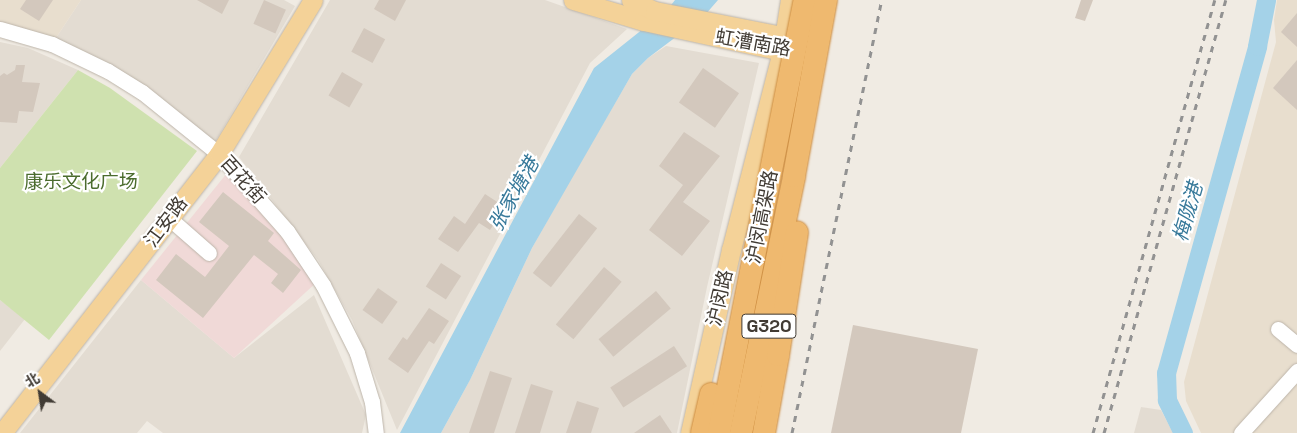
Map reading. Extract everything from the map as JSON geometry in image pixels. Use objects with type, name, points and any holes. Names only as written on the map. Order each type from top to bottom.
[{"type":"highway","name":"沪闵高架路","points":[[719,433],[805,0]]},
{"type":"highway","name":"沪闵高架路","points":[[741,433],[794,176],[824,0]]},
{"type":"highway","points":[[764,433],[778,355],[801,201],[794,176]]},
{"type":"highway","points":[[702,433],[728,321],[751,272]]},
{"type":"main road","name":"江安路","points":[[2,433],[219,154],[313,0]]},
{"type":"main road","name":"虹漕南路","points":[[573,0],[697,27],[816,48]]},
{"type":"main road","name":"虹漕南路","points":[[631,0],[650,16]]},
{"type":"main road","name":"沪闵路","points":[[713,433],[788,44],[790,0]]},
{"type":"main road","name":"沪闵路","points":[[690,433],[720,297],[762,134],[800,0]]},
{"type":"main road","points":[[816,48],[824,0]]},
{"type":"main road","points":[[816,48],[836,0]]},
{"type":"main road","name":"G320","points":[[748,433],[790,219],[792,168],[816,48]]},
{"type":"main road","name":"沪闵路","points":[[756,208],[762,134]]},
{"type":"main road","points":[[720,297],[748,248]]},
{"type":"street","name":"百花街","points":[[0,29],[52,44],[108,71],[156,103],[219,154],[287,231],[323,285],[357,353],[372,402],[376,433]]},
{"type":"street","points":[[169,218],[209,253]]},
{"type":"street","points":[[1278,329],[1297,345]]},
{"type":"street","points":[[1241,433],[1297,371]]},
{"type":"shaded area","points":[[0,0],[81,0],[52,44],[0,29]]},
{"type":"shaded area","points":[[81,0],[284,0],[295,6],[212,147],[170,113],[52,44]]},
{"type":"shaded area","points":[[330,0],[545,0],[627,29],[590,63],[397,430],[352,320],[318,260],[239,157]]},
{"type":"shaded area","points":[[1277,0],[1297,0],[1297,433],[1201,433],[1186,401],[1184,382],[1276,42],[1274,20]]},
{"type":"shaded area","points":[[0,42],[28,48],[78,70],[0,168]]},
{"type":"shaded area","points":[[666,46],[759,63],[707,287],[677,433],[441,433],[470,380],[532,248],[572,177],[632,74],[648,58]]},
{"type":"shaded area","points":[[227,173],[315,275],[318,281],[234,358],[141,280]]},
{"type":"shaded area","points":[[141,280],[234,358],[314,295],[366,415],[362,433],[163,433],[147,421],[137,433],[20,433]]},
{"type":"shaded area","points":[[0,300],[25,319],[0,351]]},
{"type":"shaded area","points":[[1141,407],[1161,410],[1173,433],[1134,433]]},
{"type":"green space","name":"康乐文化广场","points":[[78,70],[110,88],[197,151],[49,340],[0,300],[0,168]]},
{"type":"water","points":[[675,0],[718,0],[705,15],[648,58],[632,74],[532,248],[470,380],[441,433],[400,433],[594,68],[668,9]]},
{"type":"building","points":[[26,0],[53,0],[39,21],[20,9]]},
{"type":"building","points":[[197,0],[229,0],[222,14]]},
{"type":"building","points":[[264,0],[286,10],[275,34],[253,24]]},
{"type":"building","points":[[379,0],[406,0],[395,21],[374,9]]},
{"type":"building","points":[[1081,0],[1093,0],[1085,21],[1075,18]]},
{"type":"building","points":[[1297,13],[1297,47],[1281,32]]},
{"type":"building","points":[[364,28],[385,39],[373,63],[351,52]]},
{"type":"building","points":[[1297,60],[1297,110],[1273,88]]},
{"type":"building","points":[[16,65],[25,65],[22,82],[40,83],[33,112],[19,111],[17,123],[0,122],[0,76],[4,73],[7,75],[15,70]]},
{"type":"building","points":[[703,68],[739,93],[715,128],[679,102]]},
{"type":"building","points":[[342,72],[363,84],[349,107],[328,95]]},
{"type":"building","points":[[684,132],[720,156],[683,202],[710,221],[682,256],[649,230],[683,185],[659,166]]},
{"type":"building","points":[[223,192],[274,233],[268,241],[301,270],[283,293],[271,283],[278,274],[254,255],[203,318],[156,280],[176,254],[205,277],[229,246],[199,222]]},
{"type":"building","points":[[485,194],[505,207],[490,230],[479,223],[458,252],[438,239],[454,216],[465,224]]},
{"type":"building","points":[[579,214],[597,228],[551,287],[533,273]]},
{"type":"building","points":[[441,263],[461,276],[446,300],[426,286]]},
{"type":"building","points":[[604,267],[622,282],[573,339],[556,324]]},
{"type":"building","points":[[378,288],[398,302],[382,324],[363,310]]},
{"type":"building","points":[[656,291],[671,309],[613,357],[599,339]]},
{"type":"building","points":[[429,308],[449,321],[434,344],[429,341],[408,373],[388,359],[403,337],[407,340]]},
{"type":"building","points":[[853,325],[978,349],[961,433],[831,433]]},
{"type":"building","points":[[674,346],[687,366],[623,408],[610,387]]},
{"type":"building","points":[[490,371],[512,378],[494,433],[469,433]]},
{"type":"building","points":[[531,384],[553,391],[540,433],[515,433]]},
{"type":"building","points":[[577,401],[599,408],[591,433],[566,433]]},
{"type":"building","points":[[660,415],[672,433],[634,433]]},
{"type":"waterway","name":"梅陇港","points":[[1183,433],[1167,400],[1166,373],[1257,46],[1266,0]]},
{"type":"railway","points":[[792,433],[882,0]]},
{"type":"railway","points":[[1093,433],[1215,0]]},
{"type":"railway","points":[[1104,433],[1226,0]]},
{"type":"water label","name":"张家塘港","points":[[514,194]]}]
